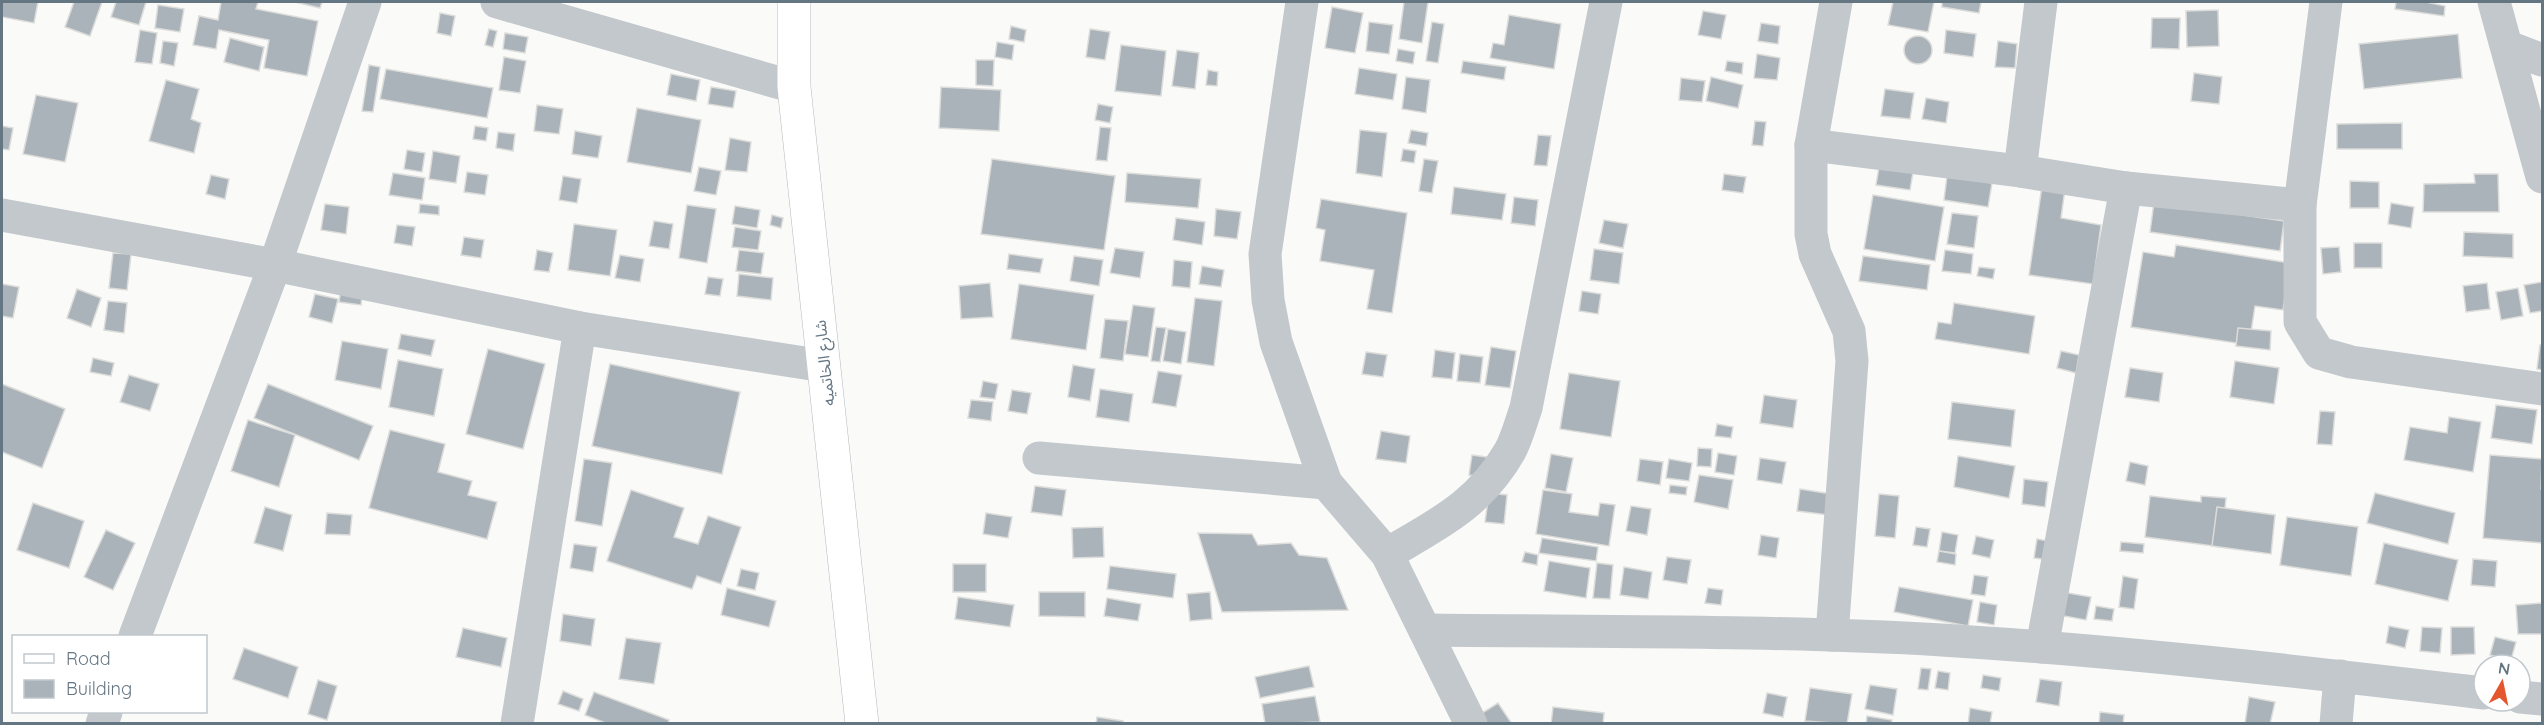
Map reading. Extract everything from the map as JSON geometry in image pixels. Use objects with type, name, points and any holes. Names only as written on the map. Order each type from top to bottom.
[{"type":"street","points":[[135,635],[275,265],[365,2]]},
{"type":"street","points":[[497,2],[794,87]]},
{"type":"street","name":"شارع الخاتميه","points":[[794,2],[794,87],[862,723]]},
{"type":"street","points":[[1302,2],[1265,254],[1268,300],[1276,342],[1326,483],[1387,554],[1471,723]]},
{"type":"street","points":[[1387,554],[1462,510],[1490,483],[1511,449],[1526,408],[1606,2]]},
{"type":"street","points":[[1832,636],[1852,362],[1849,331],[1815,254],[1811,234],[1811,145],[1836,2]]},
{"type":"street","points":[[2020,171],[2041,2]]},
{"type":"street","points":[[2326,2],[2300,205],[2300,322],[2319,353],[2351,362],[2542,389]]},
{"type":"street","points":[[2494,2],[2542,177]]},
{"type":"street","points":[[2508,47],[2542,60]]},
{"type":"street","points":[[1811,145],[2020,171],[2126,188],[2300,205]]},
{"type":"street","points":[[2042,647],[2126,188]]},
{"type":"street","points":[[2,215],[275,265],[580,328],[824,366]]},
{"type":"street","points":[[517,723],[580,328]]},
{"type":"street","points":[[1039,458],[1326,483]]},
{"type":"street","points":[[1425,630],[1832,636],[2042,647],[2340,676],[2472,692]]},
{"type":"street","points":[[2336,723],[2340,676]]},
{"type":"building","points":[[2,2],[38,2],[34,23],[2,17]]},
{"type":"building","points":[[74,2],[102,2],[90,36],[65,27]]},
{"type":"building","points":[[116,2],[146,2],[139,25],[111,17]]},
{"type":"building","points":[[221,2],[258,2],[256,9],[318,21],[307,76],[264,68],[269,40],[219,30],[216,49],[193,45],[199,16],[218,20]]},
{"type":"building","points":[[295,2],[322,2],[320,8]]},
{"type":"building","points":[[1404,2],[1428,2],[1422,43],[1399,39]]},
{"type":"building","points":[[1893,2],[1934,2],[1928,32],[1888,25]]},
{"type":"building","points":[[1942,2],[1981,2],[1979,13],[1942,7]]},
{"type":"building","points":[[2396,2],[2426,2],[2445,6],[2444,16],[2395,9]]},
{"type":"building","points":[[158,5],[184,9],[180,32],[155,28]]},
{"type":"building","points":[[1332,7],[1363,13],[1355,53],[1325,48]]},
{"type":"building","points":[[2218,10],[2219,46],[2187,47],[2186,11]]},
{"type":"building","points":[[1703,11],[1726,15],[1721,39],[1698,35]]},
{"type":"building","points":[[440,13],[455,16],[451,36],[437,33]]},
{"type":"building","points":[[1509,15],[1561,24],[1554,69],[1490,58],[1493,43],[1504,45]]},
{"type":"building","points":[[2152,18],[2180,18],[2179,49],[2151,48]]},
{"type":"building","points":[[1369,22],[1393,25],[1389,54],[1366,51]]},
{"type":"building","points":[[1432,22],[1444,24],[1438,63],[1426,61]]},
{"type":"building","points":[[1761,23],[1780,26],[1778,44],[1758,41]]},
{"type":"building","points":[[1011,26],[1026,30],[1024,42],[1009,39]]},
{"type":"building","points":[[489,29],[497,31],[493,47],[485,45]]},
{"type":"building","points":[[1090,29],[1110,32],[1105,60],[1086,57]]},
{"type":"building","points":[[140,30],[157,33],[152,64],[135,62]]},
{"type":"building","points":[[1946,30],[1976,34],[1973,57],[1944,53]]},
{"type":"building","points":[[505,33],[528,37],[525,53],[503,49]]},
{"type":"building","points":[[2458,34],[2462,78],[2364,89],[2359,44]]},
{"type":"building","points":[[1918,36],[1928,40],[1932,50],[1928,60],[1918,64],[1908,60],[1904,50],[1908,40]]},
{"type":"building","points":[[230,38],[264,47],[259,71],[224,62]]},
{"type":"building","points":[[163,41],[178,43],[174,66],[160,63]]},
{"type":"building","points":[[1998,41],[2017,44],[2015,68],[1995,67]]},
{"type":"building","points":[[997,42],[1014,45],[1012,60],[995,57]]},
{"type":"building","points":[[1121,45],[1166,51],[1161,96],[1115,91]]},
{"type":"building","points":[[1398,49],[1415,52],[1413,64],[1396,61]]},
{"type":"building","points":[[1177,50],[1199,53],[1195,89],[1172,86]]},
{"type":"building","points":[[1757,54],[1780,58],[1777,80],[1754,78]]},
{"type":"building","points":[[504,57],[526,61],[520,93],[499,90]]},
{"type":"building","points":[[976,60],[994,60],[993,86],[976,85]]},
{"type":"building","points":[[1463,61],[1506,67],[1504,80],[1461,73]]},
{"type":"building","points":[[1727,61],[1743,63],[1742,74],[1725,71]]},
{"type":"building","points":[[369,65],[380,67],[373,112],[362,111]]},
{"type":"building","points":[[1359,68],[1397,74],[1393,100],[1355,94]]},
{"type":"building","points":[[386,69],[493,88],[487,118],[380,99]]},
{"type":"building","points":[[1208,70],[1218,72],[1217,86],[1206,85]]},
{"type":"building","points":[[2194,73],[2222,77],[2219,104],[2191,101]]},
{"type":"building","points":[[671,74],[700,80],[696,101],[667,95]]},
{"type":"building","points":[[1406,77],[1430,80],[1426,113],[1402,109]]},
{"type":"building","points":[[1711,77],[1743,85],[1738,108],[1706,101]]},
{"type":"building","points":[[1681,78],[1705,81],[1702,102],[1679,100]]},
{"type":"building","points":[[166,80],[199,89],[191,119],[201,123],[194,153],[149,141]]},
{"type":"building","points":[[711,87],[736,91],[733,108],[708,104]]},
{"type":"building","points":[[941,87],[1001,90],[999,131],[939,128]]},
{"type":"building","points":[[1885,89],[1914,93],[1910,119],[1881,116]]},
{"type":"building","points":[[36,95],[78,103],[65,162],[23,154]]},
{"type":"building","points":[[1926,98],[1949,102],[1946,123],[1922,119]]},
{"type":"building","points":[[1098,104],[1113,107],[1110,123],[1095,120]]},
{"type":"building","points":[[537,105],[563,109],[559,134],[534,131]]},
{"type":"building","points":[[637,108],[701,120],[691,173],[627,162]]},
{"type":"building","points":[[1755,121],[1766,122],[1763,146],[1752,145]]},
{"type":"building","points":[[2402,123],[2402,149],[2337,149],[2337,124]]},
{"type":"building","points":[[2,126],[13,128],[9,150],[2,149]]},
{"type":"building","points":[[475,126],[488,128],[486,141],[473,139]]},
{"type":"building","points":[[1100,127],[1111,128],[1107,161],[1096,160]]},
{"type":"building","points":[[1360,130],[1387,133],[1382,177],[1356,173]]},
{"type":"building","points":[[1411,130],[1428,133],[1426,146],[1408,143]]},
{"type":"building","points":[[575,131],[602,136],[598,158],[572,154]]},
{"type":"building","points":[[498,132],[515,134],[513,151],[496,148]]},
{"type":"building","points":[[1538,135],[1551,136],[1547,166],[1534,165]]},
{"type":"building","points":[[730,138],[751,142],[747,172],[725,170]]},
{"type":"building","points":[[1403,149],[1416,151],[1414,163],[1401,161]]},
{"type":"building","points":[[407,150],[425,153],[422,172],[404,169]]},
{"type":"building","points":[[433,151],[460,156],[456,183],[429,179]]},
{"type":"building","points":[[992,159],[1115,176],[1104,250],[981,234]]},
{"type":"building","points":[[1424,159],[1438,161],[1432,193],[1419,191]]},
{"type":"building","points":[[699,167],[721,171],[716,195],[694,191]]},
{"type":"building","points":[[1879,167],[1913,172],[1910,190],[1876,185]]},
{"type":"building","points":[[467,172],[488,175],[485,195],[464,192]]},
{"type":"building","points":[[393,173],[425,178],[422,200],[389,195]]},
{"type":"building","points":[[1127,173],[1201,179],[1198,208],[1125,202]]},
{"type":"building","points":[[1724,174],[1746,177],[1743,193],[1722,190]]},
{"type":"building","points":[[2474,174],[2498,174],[2499,212],[2423,212],[2424,184],[2475,183]]},
{"type":"building","points":[[211,175],[229,179],[225,199],[206,194]]},
{"type":"building","points":[[563,176],[581,179],[577,203],[559,200]]},
{"type":"building","points":[[1947,176],[1992,183],[1988,207],[1944,200]]},
{"type":"building","points":[[2350,181],[2379,182],[2379,208],[2350,208]]},
{"type":"building","points":[[2042,186],[2065,189],[2061,218],[2101,225],[2093,284],[2029,275]]},
{"type":"building","points":[[1454,187],[1506,194],[1502,220],[1451,214]]},
{"type":"building","points":[[1873,195],[1944,207],[1935,261],[1864,249]]},
{"type":"building","points":[[1514,197],[1538,200],[1535,226],[1511,223]]},
{"type":"building","points":[[1321,199],[1407,213],[1392,313],[1367,309],[1374,270],[1320,261],[1325,230],[1316,228]]},
{"type":"building","points":[[2154,202],[2284,221],[2280,251],[2150,232]]},
{"type":"building","points":[[2391,203],[2414,207],[2411,228],[2388,224]]},
{"type":"building","points":[[325,204],[349,207],[346,234],[321,230]]},
{"type":"building","points":[[420,204],[439,206],[439,215],[419,213]]},
{"type":"building","points":[[687,205],[716,209],[707,263],[679,258]]},
{"type":"building","points":[[735,206],[760,210],[757,228],[732,224]]},
{"type":"building","points":[[1216,209],[1241,212],[1237,239],[1214,236]]},
{"type":"building","points":[[1952,213],[1978,216],[1974,248],[1947,244]]},
{"type":"building","points":[[772,215],[783,218],[781,228],[770,225]]},
{"type":"building","points":[[1176,218],[1205,222],[1202,245],[1173,240]]},
{"type":"building","points":[[1604,220],[1628,224],[1623,248],[1599,243]]},
{"type":"building","points":[[654,221],[673,224],[669,249],[649,246]]},
{"type":"building","points":[[574,224],[617,230],[610,276],[568,270]]},
{"type":"building","points":[[397,225],[415,227],[412,246],[394,243]]},
{"type":"building","points":[[735,227],[761,231],[758,250],[732,247]]},
{"type":"building","points":[[2464,232],[2513,234],[2513,258],[2463,256]]},
{"type":"building","points":[[464,237],[484,240],[481,258],[461,255]]},
{"type":"building","points":[[2354,243],[2382,243],[2382,268],[2354,268]]},
{"type":"building","points":[[2176,245],[2290,263],[2283,310],[2255,306],[2249,345],[2131,327],[2143,252],[2174,257]]},
{"type":"building","points":[[2339,247],[2341,272],[2323,274],[2321,248]]},
{"type":"building","points":[[1115,248],[1144,252],[1140,278],[1110,273]]},
{"type":"building","points":[[1594,249],[1623,253],[1619,284],[1590,280]]},
{"type":"building","points":[[537,250],[553,253],[549,272],[534,270]]},
{"type":"building","points":[[739,250],[764,253],[761,274],[736,271]]},
{"type":"building","points":[[1945,250],[1973,254],[1971,274],[1942,271]]},
{"type":"building","points":[[113,253],[131,254],[127,290],[109,288]]},
{"type":"building","points":[[1009,254],[1043,259],[1040,273],[1007,269]]},
{"type":"building","points":[[620,255],[644,259],[640,282],[615,278]]},
{"type":"building","points":[[1074,256],[1103,260],[1099,286],[1070,281]]},
{"type":"building","points":[[1863,256],[1930,265],[1927,290],[1859,281]]},
{"type":"building","points":[[1174,260],[1192,262],[1190,288],[1172,286]]},
{"type":"building","points":[[1202,266],[1224,270],[1221,287],[1199,284]]},
{"type":"building","points":[[1979,267],[1995,269],[1993,279],[1977,276]]},
{"type":"building","points":[[739,274],[773,278],[771,300],[737,296]]},
{"type":"building","points":[[708,277],[723,279],[720,296],[705,294]]},
{"type":"building","points":[[2542,282],[2542,311],[2530,313],[2524,285]]},
{"type":"building","points":[[342,283],[363,287],[361,305],[339,302]]},
{"type":"building","points":[[990,283],[993,317],[961,319],[959,286]]},
{"type":"building","points":[[2487,283],[2490,309],[2466,312],[2463,286]]},
{"type":"building","points":[[2,284],[19,287],[13,318],[2,316]]},
{"type":"building","points":[[1019,284],[1094,295],[1086,350],[1011,339]]},
{"type":"building","points":[[2518,288],[2523,316],[2501,320],[2496,292]]},
{"type":"building","points":[[77,289],[101,298],[91,327],[67,318]]},
{"type":"building","points":[[1582,291],[1601,294],[1598,314],[1579,311]]},
{"type":"building","points":[[315,294],[338,299],[332,323],[309,317]]},
{"type":"building","points":[[1195,298],[1222,301],[1214,366],[1187,362]]},
{"type":"building","points":[[108,301],[127,303],[124,333],[104,330]]},
{"type":"building","points":[[1954,303],[2035,316],[2029,354],[1935,339],[1938,322],[1951,324]]},
{"type":"building","points":[[1133,305],[1155,308],[1148,357],[1125,354]]},
{"type":"building","points":[[1105,319],[1128,321],[1123,361],[1100,358]]},
{"type":"building","points":[[1156,327],[1166,328],[1160,362],[1151,361]]},
{"type":"building","points":[[2238,328],[2271,331],[2270,350],[2236,346]]},
{"type":"building","points":[[1168,329],[1186,332],[1181,364],[1163,361]]},
{"type":"building","points":[[401,334],[435,340],[431,356],[398,349]]},
{"type":"building","points":[[342,341],[388,349],[381,389],[335,380]]},
{"type":"building","points":[[2540,345],[2542,345],[2542,370],[2537,369]]},
{"type":"building","points":[[1491,347],[1516,351],[1510,388],[1485,385]]},
{"type":"building","points":[[488,349],[545,364],[523,449],[466,434]]},
{"type":"building","points":[[1435,350],[1455,353],[1452,379],[1432,377]]},
{"type":"building","points":[[2061,351],[2079,355],[2076,373],[2057,368]]},
{"type":"building","points":[[1366,352],[1387,355],[1383,377],[1362,374]]},
{"type":"building","points":[[1460,354],[1483,357],[1480,383],[1457,381]]},
{"type":"building","points":[[93,358],[114,363],[111,376],[90,372]]},
{"type":"building","points":[[398,360],[443,369],[434,416],[389,407]]},
{"type":"building","points":[[2235,361],[2279,368],[2274,404],[2230,397]]},
{"type":"building","points":[[610,364],[740,392],[722,474],[592,446]]},
{"type":"building","points":[[1073,365],[1095,369],[1090,401],[1068,397]]},
{"type":"building","points":[[2130,368],[2163,373],[2159,402],[2125,397]]},
{"type":"building","points":[[1158,371],[1182,375],[1176,407],[1152,403]]},
{"type":"building","points":[[1569,373],[1620,381],[1611,437],[1560,429]]},
{"type":"building","points":[[129,375],[159,384],[150,411],[120,402]]},
{"type":"building","points":[[983,381],[998,384],[995,399],[980,397]]},
{"type":"building","points":[[2,384],[65,409],[42,468],[2,452]]},
{"type":"building","points":[[268,384],[373,426],[359,460],[254,418]]},
{"type":"building","points":[[1100,389],[1133,394],[1129,422],[1096,417]]},
{"type":"building","points":[[1012,390],[1031,393],[1027,414],[1008,411]]},
{"type":"building","points":[[1764,395],[1797,400],[1793,428],[1760,423]]},
{"type":"building","points":[[971,400],[993,402],[991,421],[968,418]]},
{"type":"building","points":[[1952,402],[2015,410],[2011,447],[1948,439]]},
{"type":"building","points":[[2496,405],[2537,410],[2532,444],[2491,438]]},
{"type":"building","points":[[2320,411],[2335,412],[2332,445],[2317,444]]},
{"type":"building","points":[[2449,417],[2481,422],[2473,472],[2404,460],[2410,427],[2447,433]]},
{"type":"building","points":[[248,420],[295,435],[279,487],[231,471]]},
{"type":"building","points":[[1717,424],[1733,427],[1731,438],[1715,436]]},
{"type":"building","points":[[390,430],[445,444],[438,472],[472,481],[468,495],[497,502],[487,539],[369,508]]},
{"type":"building","points":[[1381,431],[1410,436],[1406,463],[1376,459]]},
{"type":"building","points":[[1698,448],[1712,449],[1711,467],[1697,466]]},
{"type":"building","points":[[1718,453],[1737,456],[1734,475],[1715,472]]},
{"type":"building","points":[[1551,454],[1573,458],[1566,492],[1545,488]]},
{"type":"building","points":[[1472,455],[1493,458],[1490,478],[1469,475]]},
{"type":"building","points":[[2490,455],[2542,459],[2542,543],[2483,538]]},
{"type":"building","points":[[1958,456],[2015,466],[2009,498],[1954,487]]},
{"type":"building","points":[[1760,458],[1786,462],[1782,484],[1757,480]]},
{"type":"building","points":[[584,459],[612,463],[602,526],[575,521]]},
{"type":"building","points":[[1640,459],[1663,462],[1660,485],[1637,481]]},
{"type":"building","points":[[1669,459],[1692,463],[1689,481],[1666,478]]},
{"type":"building","points":[[2130,462],[2148,466],[2145,485],[2126,481]]},
{"type":"building","points":[[1699,475],[1733,480],[1728,509],[1694,502]]},
{"type":"building","points":[[2024,479],[2048,482],[2045,507],[2022,504]]},
{"type":"building","points":[[1670,485],[1687,487],[1686,495],[1669,493]]},
{"type":"building","points":[[1035,486],[1066,490],[1062,516],[1031,512]]},
{"type":"building","points":[[1800,489],[1831,494],[1829,515],[1797,511]]},
{"type":"building","points":[[631,490],[684,508],[674,537],[698,544],[708,516],[741,527],[721,584],[697,576],[692,589],[607,561]]},
{"type":"building","points":[[1543,490],[1572,494],[1569,512],[1598,516],[1600,503],[1615,505],[1609,546],[1536,534]]},
{"type":"building","points":[[1489,493],[1507,495],[1504,524],[1485,522]]},
{"type":"building","points":[[2375,493],[2455,513],[2448,544],[2367,523]]},
{"type":"building","points":[[1879,494],[1899,496],[1895,538],[1875,536]]},
{"type":"building","points":[[2150,496],[2201,502],[2201,496],[2226,498],[2221,547],[2145,537]]},
{"type":"building","points":[[33,503],[84,521],[69,568],[17,550]]},
{"type":"building","points":[[1631,506],[1651,509],[1647,535],[1626,531]]},
{"type":"building","points":[[265,507],[292,515],[283,551],[254,543]]},
{"type":"building","points":[[2217,507],[2275,515],[2271,554],[2212,546]]},
{"type":"building","points":[[327,513],[352,515],[350,535],[325,534]]},
{"type":"building","points":[[986,513],[1012,517],[1008,538],[983,534]]},
{"type":"building","points":[[2287,517],[2358,527],[2351,576],[2280,565]]},
{"type":"building","points":[[1103,527],[1104,557],[1073,558],[1072,528]]},
{"type":"building","points":[[1916,527],[1930,529],[1927,547],[1913,545]]},
{"type":"building","points":[[106,530],[135,543],[113,590],[84,577]]},
{"type":"building","points":[[1942,532],[1958,535],[1955,553],[1939,551]]},
{"type":"building","points":[[1198,533],[1252,534],[1258,545],[1291,543],[1299,555],[1327,558],[1348,610],[1222,612]]},
{"type":"building","points":[[1761,535],[1779,538],[1776,558],[1758,555]]},
{"type":"building","points":[[1976,536],[1994,540],[1990,558],[1972,554]]},
{"type":"building","points":[[1542,538],[1598,547],[1596,561],[1539,553]]},
{"type":"building","points":[[2037,539],[2053,542],[2050,560],[2034,558]]},
{"type":"building","points":[[2121,542],[2144,544],[2143,553],[2120,551]]},
{"type":"building","points":[[2384,543],[2458,560],[2448,601],[2375,584]]},
{"type":"building","points":[[574,544],[597,547],[593,572],[570,568]]},
{"type":"building","points":[[1939,551],[1956,554],[1955,565],[1937,562]]},
{"type":"building","points":[[1525,552],[1538,555],[1537,565],[1522,562]]},
{"type":"building","points":[[1667,557],[1691,560],[1687,584],[1663,580]]},
{"type":"building","points":[[2473,559],[2497,561],[2495,587],[2471,585]]},
{"type":"building","points":[[1549,561],[1590,568],[1586,598],[1544,591]]},
{"type":"building","points":[[1597,563],[1613,565],[1610,599],[1593,598]]},
{"type":"building","points":[[953,564],[986,564],[986,592],[953,592]]},
{"type":"building","points":[[1110,566],[1176,574],[1173,598],[1107,589]]},
{"type":"building","points":[[1624,567],[1652,572],[1648,599],[1620,595]]},
{"type":"building","points":[[741,569],[759,573],[755,590],[737,586]]},
{"type":"building","points":[[1974,575],[1988,577],[1985,596],[1971,594]]},
{"type":"building","points":[[2123,576],[2138,579],[2134,609],[2119,607]]},
{"type":"building","points":[[1899,587],[1973,600],[1968,626],[1894,612]]},
{"type":"building","points":[[727,588],[776,601],[769,627],[721,615]]},
{"type":"building","points":[[1708,588],[1723,590],[1721,605],[1705,603]]},
{"type":"building","points":[[2057,591],[2091,597],[2086,620],[2053,614]]},
{"type":"building","points":[[1039,592],[1085,592],[1085,617],[1039,616]]},
{"type":"building","points":[[1210,592],[1212,619],[1190,621],[1187,594]]},
{"type":"building","points":[[958,597],[1014,605],[1010,627],[955,619]]},
{"type":"building","points":[[1107,598],[1141,604],[1138,621],[1104,616]]},
{"type":"building","points":[[1980,602],[1997,605],[1994,625],[1977,622]]},
{"type":"building","points":[[2542,603],[2542,634],[2518,634],[2516,605]]},
{"type":"building","points":[[2096,606],[2114,609],[2112,621],[2094,619]]},
{"type":"building","points":[[563,614],[595,619],[591,646],[560,641]]},
{"type":"building","points":[[2389,626],[2409,630],[2405,648],[2386,643]]},
{"type":"building","points":[[2422,627],[2442,628],[2440,653],[2420,651]]},
{"type":"building","points":[[2451,627],[2474,627],[2475,653],[2451,655]]},
{"type":"building","points":[[463,628],[507,638],[501,667],[456,657]]},
{"type":"building","points":[[2495,637],[2516,642],[2513,653],[2491,653]]},
{"type":"building","points":[[626,638],[661,643],[654,684],[619,679]]},
{"type":"building","points":[[244,648],[298,667],[288,698],[233,679]]},
{"type":"building","points":[[1309,666],[1314,687],[1260,698],[1255,677]]},
{"type":"building","points":[[1921,668],[1931,669],[1928,690],[1918,689]]},
{"type":"building","points":[[1938,671],[1950,673],[1948,690],[1935,688]]},
{"type":"building","points":[[1983,675],[2001,678],[1999,691],[1981,688]]},
{"type":"building","points":[[2040,679],[2062,682],[2059,706],[2036,702]]},
{"type":"building","points":[[318,680],[337,686],[327,720],[308,714]]},
{"type":"building","points":[[1870,685],[1897,689],[1893,715],[1865,709]]},
{"type":"building","points":[[1810,688],[1852,694],[1847,724],[1805,721]]},
{"type":"building","points":[[563,691],[583,699],[579,711],[558,704]]},
{"type":"building","points":[[594,692],[669,720],[668,724],[608,724],[585,715]]},
{"type":"building","points":[[1767,693],[1787,697],[1783,717],[1763,713]]},
{"type":"building","points":[[1315,696],[1320,722],[1265,724],[1262,704]]},
{"type":"building","points":[[2249,697],[2275,702],[2270,724],[2245,723]]},
{"type":"building","points":[[1498,703],[1512,724],[1485,724],[1479,715]]},
{"type":"building","points":[[1553,707],[1604,713],[1603,724],[1551,724]]},
{"type":"building","points":[[1970,708],[1992,712],[1990,724],[1968,724]]},
{"type":"building","points":[[2100,712],[2124,715],[2123,724],[2099,724]]},
{"type":"building","points":[[1867,716],[1892,720],[1891,724],[1866,724]]},
{"type":"building","points":[[1097,717],[1123,721],[1123,724],[1096,724]]}]
